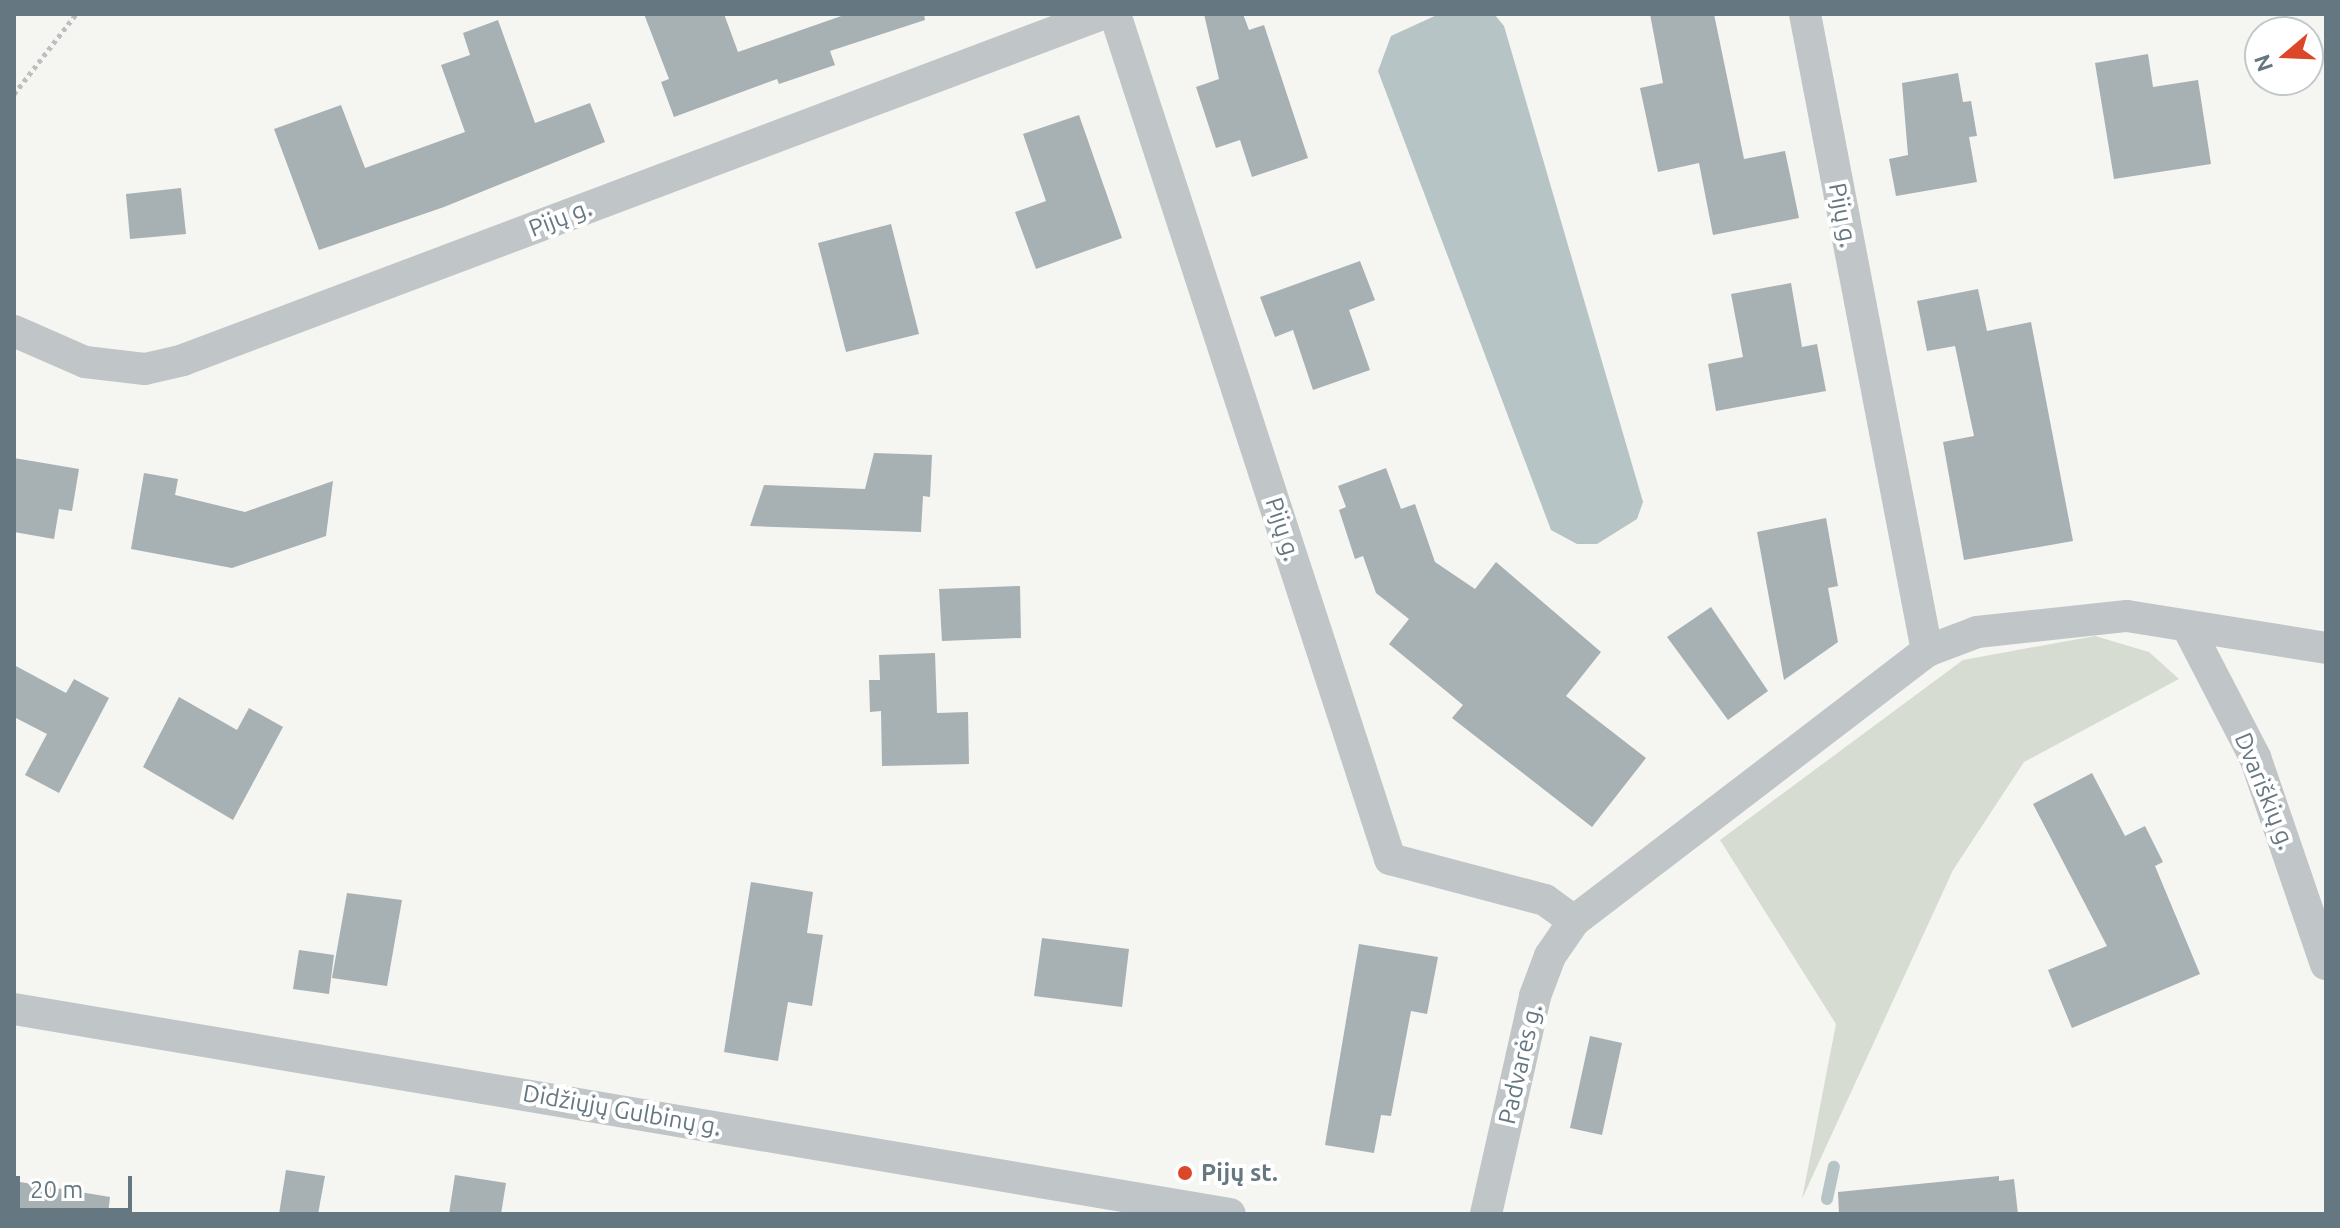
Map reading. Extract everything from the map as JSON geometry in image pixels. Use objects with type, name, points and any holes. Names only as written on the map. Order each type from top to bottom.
[{"type":"street","name":"Pijų g.","points":[[14,331],[85,362],[145,369],[183,360],[1102,14]]},
{"type":"street","name":"Pijų g.","points":[[1115,14],[1390,859],[1545,900],[1574,921]]},
{"type":"street","name":"Pijų g.","points":[[1805,14],[1927,651]]},
{"type":"street","name":"Padvarės g.","points":[[1486,1214],[1535,996],[1550,956],[1574,921],[1927,651],[1977,632],[2127,616],[2326,648]]},
{"type":"street","name":"Dvariškių g.","points":[[2187,626],[2255,757],[2326,964]]},
{"type":"street","name":"Didžiųjų Gulbinų g.","points":[[14,1009],[1230,1214]]},
{"type":"path","points":[[14,94],[76,14]]},
{"type":"shaded area","points":[[1439,14],[1494,14],[1504,26],[1643,502],[1637,519],[1597,544],[1577,544],[1551,530],[1378,71],[1391,36]]},
{"type":"shaded area","points":[[2095,636],[2149,652],[2179,679],[2024,762],[1953,870],[1802,1199],[1836,1024],[1720,840],[1963,660]]},
{"type":"building","points":[[644,14],[724,14],[738,52],[847,14],[924,14],[925,20],[830,51],[835,65],[779,84],[777,79],[674,117],[661,82],[669,79]]},
{"type":"building","points":[[1204,14],[1243,14],[1249,30],[1264,25],[1308,158],[1252,177],[1240,140],[1216,148],[1196,87],[1219,79]]},
{"type":"building","points":[[1650,14],[1714,14],[1744,159],[1785,151],[1799,218],[1713,235],[1699,163],[1658,172],[1640,88],[1663,83]]},
{"type":"building","points":[[498,20],[535,123],[590,103],[605,142],[444,207],[319,250],[274,129],[341,105],[365,168],[465,132],[441,65],[470,55],[463,33]]},
{"type":"building","points":[[2148,54],[2153,87],[2198,80],[2211,164],[2114,179],[2095,63]]},
{"type":"building","points":[[1958,73],[1963,102],[1971,101],[1977,136],[1969,137],[1977,182],[1896,196],[1889,159],[1908,155],[1902,83]]},
{"type":"building","points":[[1079,115],[1122,238],[1036,269],[1015,212],[1046,201],[1023,134]]},
{"type":"building","points":[[181,188],[186,234],[130,239],[126,194]]},
{"type":"building","points":[[891,224],[919,334],[846,352],[818,243]]},
{"type":"building","points":[[1360,261],[1375,300],[1349,310],[1370,370],[1313,390],[1293,330],[1275,337],[1260,297]]},
{"type":"building","points":[[1791,283],[1802,347],[1817,344],[1826,391],[1716,411],[1708,364],[1743,357],[1731,294]]},
{"type":"building","points":[[1978,289],[1987,331],[2031,322],[2073,541],[1964,560],[1943,442],[1974,436],[1955,346],[1927,351],[1917,301]]},
{"type":"building","points":[[874,453],[932,455],[930,497],[923,496],[921,532],[750,526],[764,485],[865,489]]},
{"type":"building","points":[[14,458],[79,469],[72,511],[59,509],[54,539],[14,532]]},
{"type":"building","points":[[1386,468],[1401,509],[1415,504],[1435,562],[1475,589],[1496,562],[1601,652],[1566,696],[1646,758],[1592,827],[1452,718],[1463,705],[1389,644],[1409,619],[1376,593],[1363,556],[1355,559],[1339,510],[1346,507],[1338,486]]},
{"type":"building","points":[[144,473],[178,479],[175,495],[245,512],[333,481],[326,536],[232,568],[131,549]]},
{"type":"building","points":[[1826,518],[1838,586],[1828,588],[1838,642],[1784,680],[1757,532]]},
{"type":"building","points":[[1020,586],[1021,638],[942,641],[939,589]]},
{"type":"building","points":[[1711,607],[1768,691],[1728,720],[1667,637]]},
{"type":"building","points":[[935,653],[937,713],[968,712],[969,764],[882,766],[881,711],[870,712],[869,680],[880,680],[879,655]]},
{"type":"building","points":[[14,665],[66,693],[74,679],[109,698],[59,793],[25,775],[47,734],[14,717]]},
{"type":"building","points":[[179,697],[237,730],[249,708],[283,727],[233,820],[143,767]]},
{"type":"building","points":[[2092,773],[2125,836],[2145,826],[2163,862],[2155,866],[2200,974],[2072,1028],[2048,970],[2107,946],[2033,804]]},
{"type":"building","points":[[751,882],[813,892],[807,933],[823,935],[812,1006],[788,1002],[778,1061],[724,1052]]},
{"type":"building","points":[[347,893],[402,900],[387,986],[332,978]]},
{"type":"building","points":[[1042,938],[1129,949],[1122,1007],[1034,996]]},
{"type":"building","points":[[1359,944],[1438,957],[1427,1014],[1411,1011],[1391,1116],[1381,1115],[1374,1153],[1325,1145]]},
{"type":"building","points":[[299,950],[334,955],[329,994],[293,989]]},
{"type":"building","points":[[1590,1036],[1622,1043],[1602,1135],[1570,1128]]},
{"type":"building","points":[[286,1170],[325,1176],[318,1214],[279,1214]]},
{"type":"building","points":[[455,1175],[506,1183],[501,1214],[449,1214]]},
{"type":"building","points":[[1999,1176],[1999,1181],[2014,1179],[2018,1214],[1839,1214],[1838,1192]]},
{"type":"building","points":[[14,1181],[110,1197],[108,1214],[14,1214]]},
{"type":"waterway","points":[[1827,1199],[1834,1167]]},
{"type":"place","name":"Pijų st.","points":[[1185,1173]]}]
